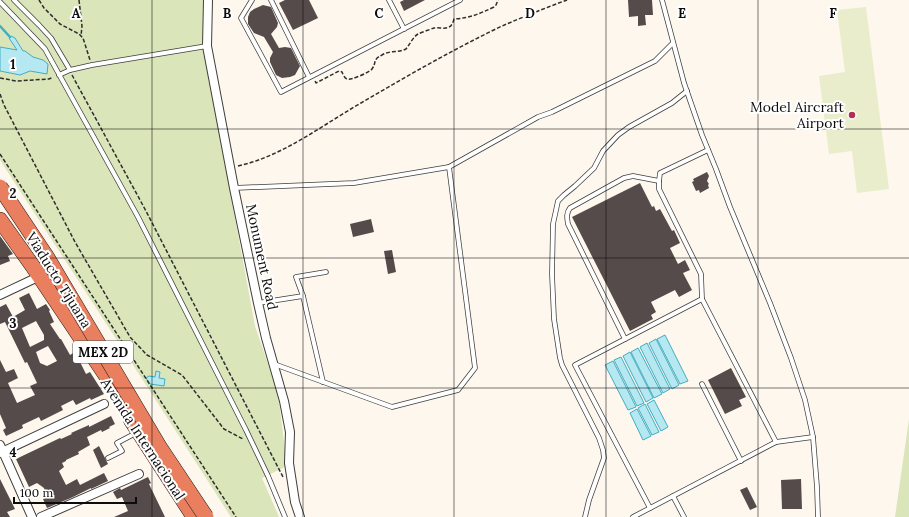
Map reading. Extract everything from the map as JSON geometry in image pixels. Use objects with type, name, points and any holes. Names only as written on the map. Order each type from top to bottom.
[{"type":"highway","name":"Viaducto Tijuana","points":[[0,187],[48,259],[160,448],[206,517]]},
{"type":"highway","name":"Avenida Internacional","points":[[0,192],[30,236],[210,517]]},
{"type":"highway","name":"Viaducto Tijuana","points":[[0,220],[200,517]]},
{"type":"highway","name":"Avenida Internacional","points":[[0,220],[194,517]]},
{"type":"street","name":"Monument Road","points":[[208,0],[207,46],[230,168],[258,302],[266,338],[284,401],[290,432],[290,463],[295,502],[300,517]]},
{"type":"street","points":[[0,295],[38,277]]},
{"type":"street","points":[[32,517],[1,450],[104,404]]},
{"type":"street","points":[[41,517],[139,474]]},
{"type":"lane","points":[[14,0],[51,38],[70,70]]},
{"type":"lane","points":[[252,0],[241,18],[281,92],[460,0]]},
{"type":"lane","points":[[271,0],[311,76]]},
{"type":"lane","points":[[389,0],[404,29]]},
{"type":"lane","points":[[662,0],[693,110],[730,206],[770,303],[805,400],[813,437],[818,517]]},
{"type":"lane","points":[[0,2],[45,49],[138,217],[252,444],[285,517]]},
{"type":"lane","points":[[234,188],[354,184],[449,167],[538,117],[552,112],[655,61],[673,43]]},
{"type":"lane","points":[[59,75],[70,70],[92,65],[207,46]]},
{"type":"lane","points":[[585,517],[589,500],[604,458],[604,450],[562,365],[560,358],[554,319],[552,274],[553,224],[558,201],[594,168],[604,151],[618,135],[672,102],[687,91]]},
{"type":"lane","points":[[708,150],[660,173],[659,189],[701,274],[702,299],[776,442]]},
{"type":"lane","points":[[274,364],[392,407],[458,390],[475,368],[449,167]]},
{"type":"lane","points":[[625,339],[568,224],[567,216],[570,208],[624,178],[633,176],[659,181]]},
{"type":"lane","points":[[323,382],[303,296],[296,277],[326,272]]},
{"type":"lane","points":[[258,302],[303,296]]},
{"type":"lane","points":[[650,508],[575,366],[702,299]]},
{"type":"lane","points":[[702,384],[741,461]]},
{"type":"lane","points":[[108,458],[122,451],[117,442],[138,432]]},
{"type":"lane","points":[[633,517],[776,442],[813,437]]},
{"type":"lane","points":[[673,496],[684,517]]},
{"type":"path","points":[[38,0],[60,24],[79,34],[83,38],[92,65]]},
{"type":"path","points":[[79,0],[82,26],[81,36]]},
{"type":"path","points":[[311,76],[316,83],[339,71],[342,72],[346,79],[352,80],[372,70],[376,58],[384,53],[406,49],[420,33],[432,29],[448,28],[451,26],[454,19],[474,16],[494,7],[498,0]]},
{"type":"path","points":[[230,168],[249,164],[285,148],[454,51],[502,27],[567,0]]},
{"type":"path","points":[[70,70],[146,211],[285,483]]},
{"type":"path","points":[[0,78],[16,81],[49,79],[59,75]]},
{"type":"path","points":[[0,94],[4,106],[75,242],[130,337],[147,355],[182,375],[224,429],[252,444]]},
{"type":"path","points":[[0,154],[236,517]]},
{"type":"green space","points":[[0,0],[205,0],[205,56],[255,326],[278,393],[287,466],[262,478],[279,517],[231,517],[0,160]]},
{"type":"green space","name":"Model Aircraft Airport","points":[[866,7],[889,189],[857,193],[852,151],[829,154],[819,76],[845,72],[837,10]]},
{"type":"green space","points":[[909,419],[909,517],[895,517]]},
{"type":"water","points":[[11,36],[15,38],[23,51],[33,57],[43,60],[48,64],[47,74],[30,71],[20,75],[0,71],[0,47],[17,50],[9,38]]},
{"type":"water","points":[[665,335],[688,381],[680,384],[657,339]]},
{"type":"water","points":[[656,339],[679,385],[672,389],[649,343]]},
{"type":"water","points":[[647,343],[670,389],[663,393],[640,347]]},
{"type":"water","points":[[638,348],[662,394],[654,398],[631,352]]},
{"type":"water","points":[[630,352],[653,398],[646,402],[623,356]]},
{"type":"water","points":[[621,357],[644,403],[637,406],[614,360]]},
{"type":"water","points":[[613,361],[636,407],[628,410],[605,365]]},
{"type":"water","points":[[156,371],[160,372],[159,378],[165,379],[164,386],[150,384],[146,378],[149,376],[155,377]]},
{"type":"water","points":[[654,400],[668,427],[661,431],[647,404]]},
{"type":"water","points":[[645,404],[659,432],[652,435],[638,408]]},
{"type":"water","points":[[637,409],[651,436],[643,440],[630,413]]},
{"type":"building","points":[[285,0],[309,0],[318,18],[293,30],[279,3]]},
{"type":"building","points":[[404,0],[425,0],[404,11],[400,2]]},
{"type":"building","points":[[628,0],[652,0],[653,15],[645,15],[646,25],[638,26],[638,16],[629,17]]},
{"type":"building","points":[[263,5],[271,7],[278,23],[277,27],[271,34],[279,48],[291,48],[300,66],[295,75],[282,78],[276,75],[270,62],[273,52],[264,37],[254,33],[248,24],[250,12]]},
{"type":"building","points":[[707,172],[709,176],[707,181],[709,188],[700,193],[699,190],[696,191],[692,182],[694,181],[693,179]]},
{"type":"building","points":[[640,183],[652,207],[654,206],[656,211],[660,209],[672,231],[674,230],[680,243],[670,248],[678,264],[685,260],[690,270],[683,273],[692,290],[679,297],[675,290],[651,302],[656,312],[651,315],[653,319],[630,331],[572,217]]},
{"type":"building","points":[[371,219],[374,232],[353,237],[350,224]]},
{"type":"building","points":[[0,236],[13,254],[8,256],[10,261],[0,265]]},
{"type":"building","points":[[392,250],[396,272],[388,274],[384,251]]},
{"type":"building","points":[[29,293],[37,309],[46,304],[50,310],[49,311],[54,322],[50,324],[70,355],[75,352],[86,374],[90,372],[104,394],[91,400],[90,398],[76,405],[73,400],[61,406],[63,410],[41,421],[39,417],[22,425],[23,428],[6,436],[3,430],[6,428],[0,414],[0,360],[6,372],[14,369],[18,378],[8,383],[17,403],[35,395],[30,386],[37,383],[27,362],[25,363],[5,322],[0,324],[0,307],[6,304],[13,317],[25,310],[19,298]],"holes":[[[36,321],[44,335],[44,340],[30,347],[22,328]],[[48,346],[57,361],[47,366],[40,363],[36,352]]]},
{"type":"building","points":[[731,368],[746,397],[739,400],[742,406],[725,414],[708,380]]},
{"type":"building","points":[[111,416],[115,424],[102,432],[101,430],[87,437],[90,445],[78,452],[79,454],[62,463],[64,467],[59,471],[66,485],[77,479],[80,485],[104,473],[108,481],[47,508],[43,499],[47,497],[44,488],[37,483],[29,487],[16,459]]},
{"type":"building","points":[[99,446],[108,464],[101,468],[93,450]]},
{"type":"building","points":[[148,477],[151,483],[149,484],[165,517],[114,517],[128,511],[122,497],[117,499],[113,492],[120,488],[121,490]]},
{"type":"building","points":[[0,479],[15,509],[7,512],[10,517],[0,517]]},
{"type":"building","points":[[801,479],[802,509],[782,509],[781,480]]},
{"type":"building","points":[[747,487],[757,507],[750,510],[740,490]]},
{"type":"waterway","points":[[0,26],[10,37]]},
{"type":"place","name":"Model Aircraft Airport","points":[[852,115]]}]
